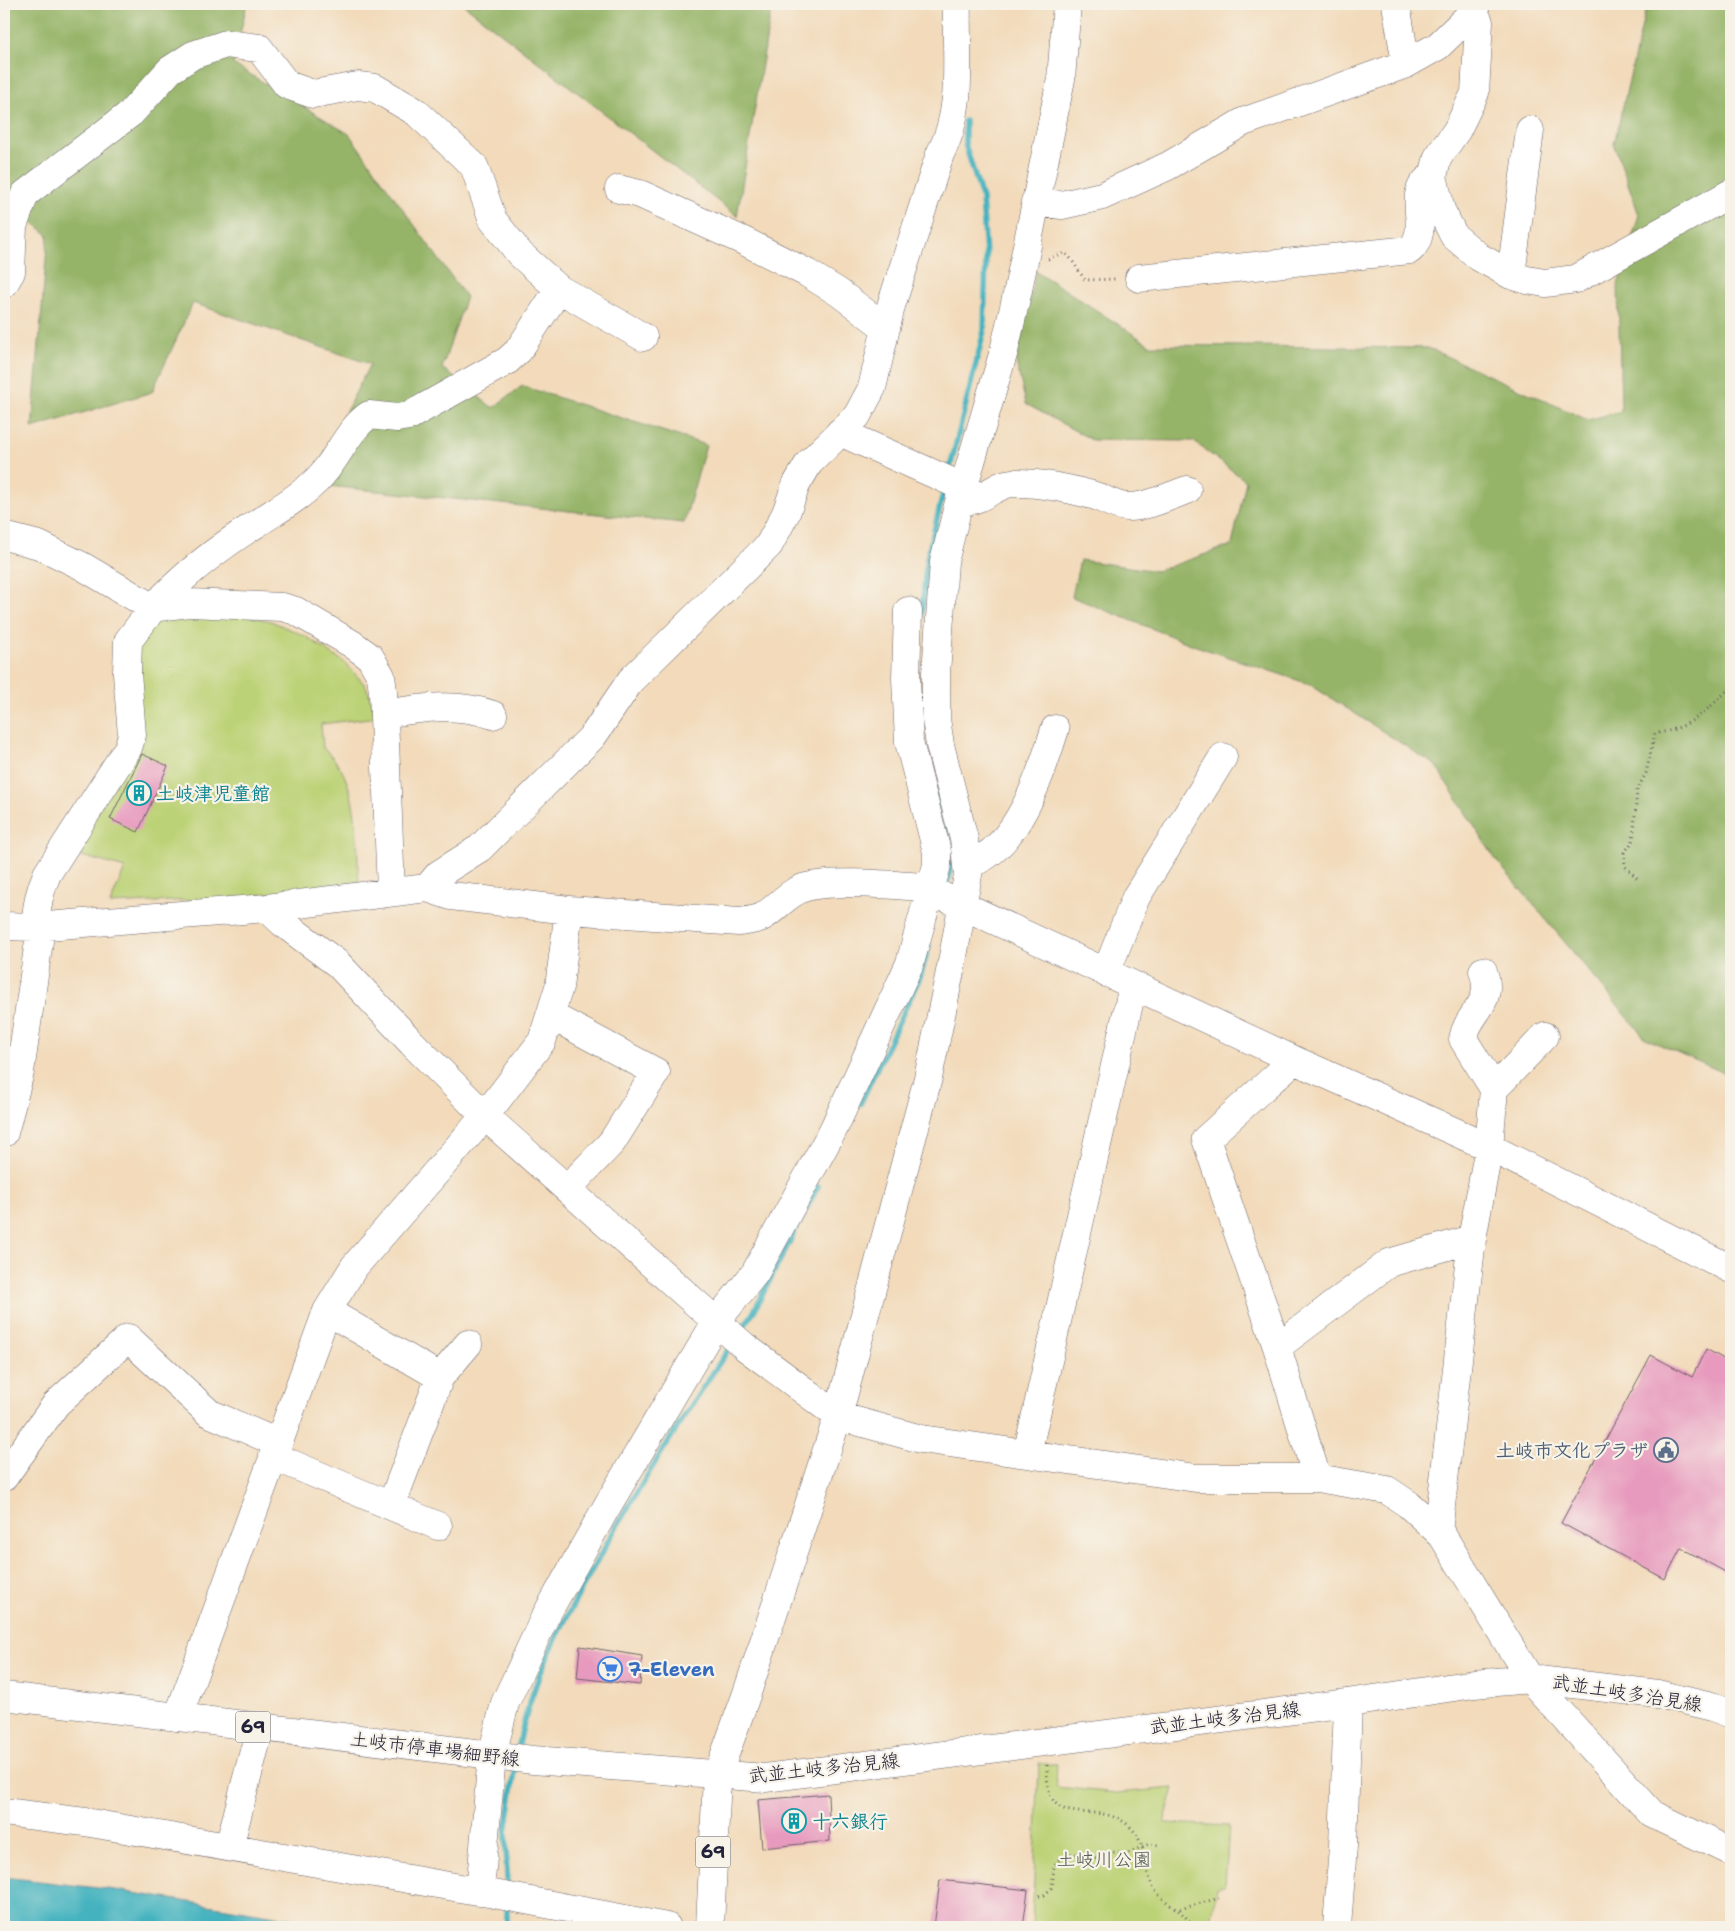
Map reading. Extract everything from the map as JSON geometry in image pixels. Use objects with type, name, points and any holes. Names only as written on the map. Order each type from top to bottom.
[{"type":"street","points":[[427,888],[439,874],[480,848],[586,743],[631,680],[769,545],[786,513],[796,485],[809,463],[857,416],[872,388],[886,328],[937,163],[948,140],[957,98],[956,4]]},
{"type":"street","points":[[487,1893],[504,1703],[545,1617],[606,1508],[728,1333],[755,1273],[833,1130],[910,963],[945,896],[968,876],[964,839],[940,746],[936,719],[936,673],[944,562],[953,487],[1004,351],[1061,79],[1068,4]]},
{"type":"street","points":[[1396,4],[1406,64]]},
{"type":"street","points":[[1035,202],[1062,205],[1102,196],[1168,166],[1243,122],[1406,64],[1438,46],[1477,7]]},
{"type":"street","points":[[1477,7],[1479,22],[1475,93],[1457,130],[1438,157],[1433,176],[1441,210],[1454,236],[1478,257],[1511,275],[1545,283],[1576,279],[1731,193]]},
{"type":"street","points":[[4,284],[11,272],[13,226],[25,194],[131,113],[170,70],[193,55],[226,44],[259,48],[287,85],[313,94],[358,86],[375,88],[389,94],[416,112],[474,166],[493,220],[520,254],[559,289],[643,337]]},
{"type":"street","points":[[1511,275],[1530,130]]},
{"type":"street","points":[[1139,278],[1410,250],[1418,243],[1421,234],[1419,192],[1425,180],[1433,176]]},
{"type":"street","points":[[619,189],[640,194],[789,264],[838,292],[886,328]]},
{"type":"street","points":[[4,1133],[12,1072],[39,942],[35,928],[40,890],[47,874],[128,748],[132,735],[127,673],[128,640],[176,583],[216,551],[282,508],[318,480],[357,423],[369,415],[397,418],[410,416],[507,361],[522,345],[559,289]]},
{"type":"street","points":[[840,432],[953,487],[975,500],[1009,483],[1033,484],[1092,494],[1120,506],[1130,507],[1155,502],[1187,490]]},
{"type":"street","points":[[4,536],[40,545],[82,566],[153,608],[190,603],[282,607],[296,611],[352,644],[370,657],[381,676],[391,891]]},
{"type":"street","points":[[717,1776],[747,1694],[838,1416],[928,1078],[945,896],[909,742],[906,678],[908,611]]},
{"type":"street","points":[[384,714],[447,706],[463,706],[493,714]]},
{"type":"street","points":[[967,864],[977,862],[988,854],[1009,832],[1030,798],[1055,729]]},
{"type":"street","points":[[909,742],[940,746]]},
{"type":"street","points":[[1106,973],[1136,898],[1223,757]]},
{"type":"street","points":[[4,926],[35,928],[267,908],[427,888],[451,896],[570,910],[739,922],[762,918],[778,903],[803,888],[828,885],[879,884],[923,887],[1294,1060],[1489,1147],[1731,1269]]},
{"type":"street","points":[[267,908],[338,964],[412,1043],[485,1116],[728,1333],[838,1416],[921,1439],[1196,1478],[1316,1478],[1387,1490],[1408,1504],[1438,1532],[1530,1679],[1652,1814],[1731,1852]]},
{"type":"street","points":[[178,1718],[327,1311],[354,1267],[485,1116],[542,1041],[559,987],[570,910]]},
{"type":"street","points":[[1438,1532],[1472,1239],[1489,1147],[1494,1089],[1463,1040],[1465,1028],[1485,998],[1486,980],[1483,971]]},
{"type":"street","points":[[1027,1454],[1134,986]]},
{"type":"street","points":[[550,1015],[656,1072],[612,1142],[567,1189]]},
{"type":"street","points":[[1494,1089],[1545,1036]]},
{"type":"street","points":[[1294,1060],[1206,1139],[1277,1347],[1316,1478]]},
{"type":"street","points":[[1277,1347],[1389,1262],[1472,1239]]},
{"type":"street","points":[[327,1311],[440,1377]]},
{"type":"street","points":[[4,1477],[56,1404],[128,1338],[209,1413],[275,1450],[390,1506],[438,1526]]},
{"type":"street","points":[[390,1506],[440,1377],[468,1344]]},
{"type":"street","name":"武並土岐多治見線","points":[[717,1776],[765,1778],[1348,1703],[1474,1684],[1530,1679],[1658,1694],[1712,1707],[1731,1714]]},
{"type":"street","name":"土岐市停車場細野線","points":[[4,1696],[533,1760],[717,1776]]},
{"type":"street","points":[[1337,1927],[1343,1846],[1348,1703]]},
{"type":"street","points":[[229,1847],[260,1728]]},
{"type":"street","name":"69","points":[[710,1927],[717,1776]]},
{"type":"street","points":[[4,1812],[85,1822],[487,1893],[667,1927]]},
{"type":"path","points":[[1024,259],[1037,256],[1049,259],[1063,253],[1069,256],[1085,280],[1139,278]]},
{"type":"path","points":[[1637,878],[1625,866],[1624,853],[1633,841],[1637,790],[1646,773],[1655,733],[1670,732],[1699,718],[1731,687]]},
{"type":"path","points":[[1048,1741],[1047,1788],[1051,1798],[1065,1809],[1076,1813],[1100,1813],[1116,1817],[1130,1826],[1144,1847],[1148,1877],[1153,1888],[1158,1896],[1180,1910],[1192,1927]]},
{"type":"path","points":[[1039,1896],[1044,1895],[1052,1888],[1054,1865],[1065,1854],[1076,1854],[1097,1859],[1111,1852],[1128,1853],[1149,1844],[1161,1845]]},
{"type":"path","points":[[1180,1910],[1219,1898]]},
{"type":"green space","points":[[4,4],[247,4],[233,64],[349,134],[466,297],[442,368],[493,408],[522,386],[706,445],[684,523],[309,484],[370,364],[193,303],[152,392],[32,428],[48,235],[4,199]]},
{"type":"green space","points":[[463,4],[772,4],[737,216]]},
{"type":"green space","points":[[1647,4],[1731,4],[1731,1076],[1645,1038],[1496,860],[1435,765],[1309,684],[1196,646],[1072,597],[1080,560],[1157,571],[1232,545],[1246,481],[1193,441],[1092,440],[1026,404],[1016,362],[1036,271],[1150,345],[1428,348],[1588,420],[1621,411],[1618,284],[1639,215],[1614,144]]},
{"type":"green space","points":[[174,608],[236,614],[271,621],[305,636],[344,662],[366,686],[377,717],[321,724],[323,748],[335,761],[344,776],[350,792],[356,829],[359,883],[234,898],[110,904],[125,868],[71,853],[128,764],[139,635]]},
{"type":"green space","name":"土岐川公園","points":[[1039,1764],[1057,1764],[1056,1787],[1117,1793],[1174,1788],[1164,1823],[1229,1826],[1225,1886],[1217,1887],[1210,1927],[1032,1927]]},
{"type":"water","points":[[4,1877],[115,1890],[344,1927],[4,1927]]},
{"type":"building","name":"土岐津児童館","points":[[142,754],[168,766],[138,832],[110,819]]},
{"type":"building","name":"土岐市文化プラザ","points":[[1706,1349],[1731,1363],[1731,1575],[1681,1548],[1665,1579],[1561,1523],[1651,1355],[1692,1377]]},
{"type":"building","points":[[580,1646],[642,1656],[640,1685],[577,1678]]},
{"type":"building","name":"十六銀行","points":[[828,1794],[830,1841],[762,1848],[758,1800]]},
{"type":"building","points":[[940,1880],[1028,1890],[1023,1927],[934,1927]]},
{"type":"waterway","points":[[949,472],[984,331],[986,255],[982,198],[965,144],[965,121]]},
{"type":"waterway","points":[[921,619],[927,559],[945,486]]},
{"type":"waterway","points":[[932,779],[947,827],[948,845]]},
{"type":"waterway","points":[[945,889],[950,874],[950,864]]},
{"type":"waterway","points":[[860,1104],[921,975],[929,946]]},
{"type":"waterway","points":[[740,1332],[753,1313],[818,1186]]},
{"type":"waterway","points":[[518,1751],[529,1703],[547,1658],[569,1613],[642,1483],[732,1344]]},
{"type":"waterway","points":[[507,1890],[506,1832],[516,1765]]},
{"type":"waterway","points":[[507,1904],[507,1927]]},
{"type":"place","name":"土岐津児童館","points":[[139,793]]},
{"type":"place","name":"土岐市文化プラザ","points":[[1666,1450]]},
{"type":"place","name":"7-Eleven","points":[[610,1669]]},
{"type":"place","name":"十六銀行","points":[[794,1821]]}]
